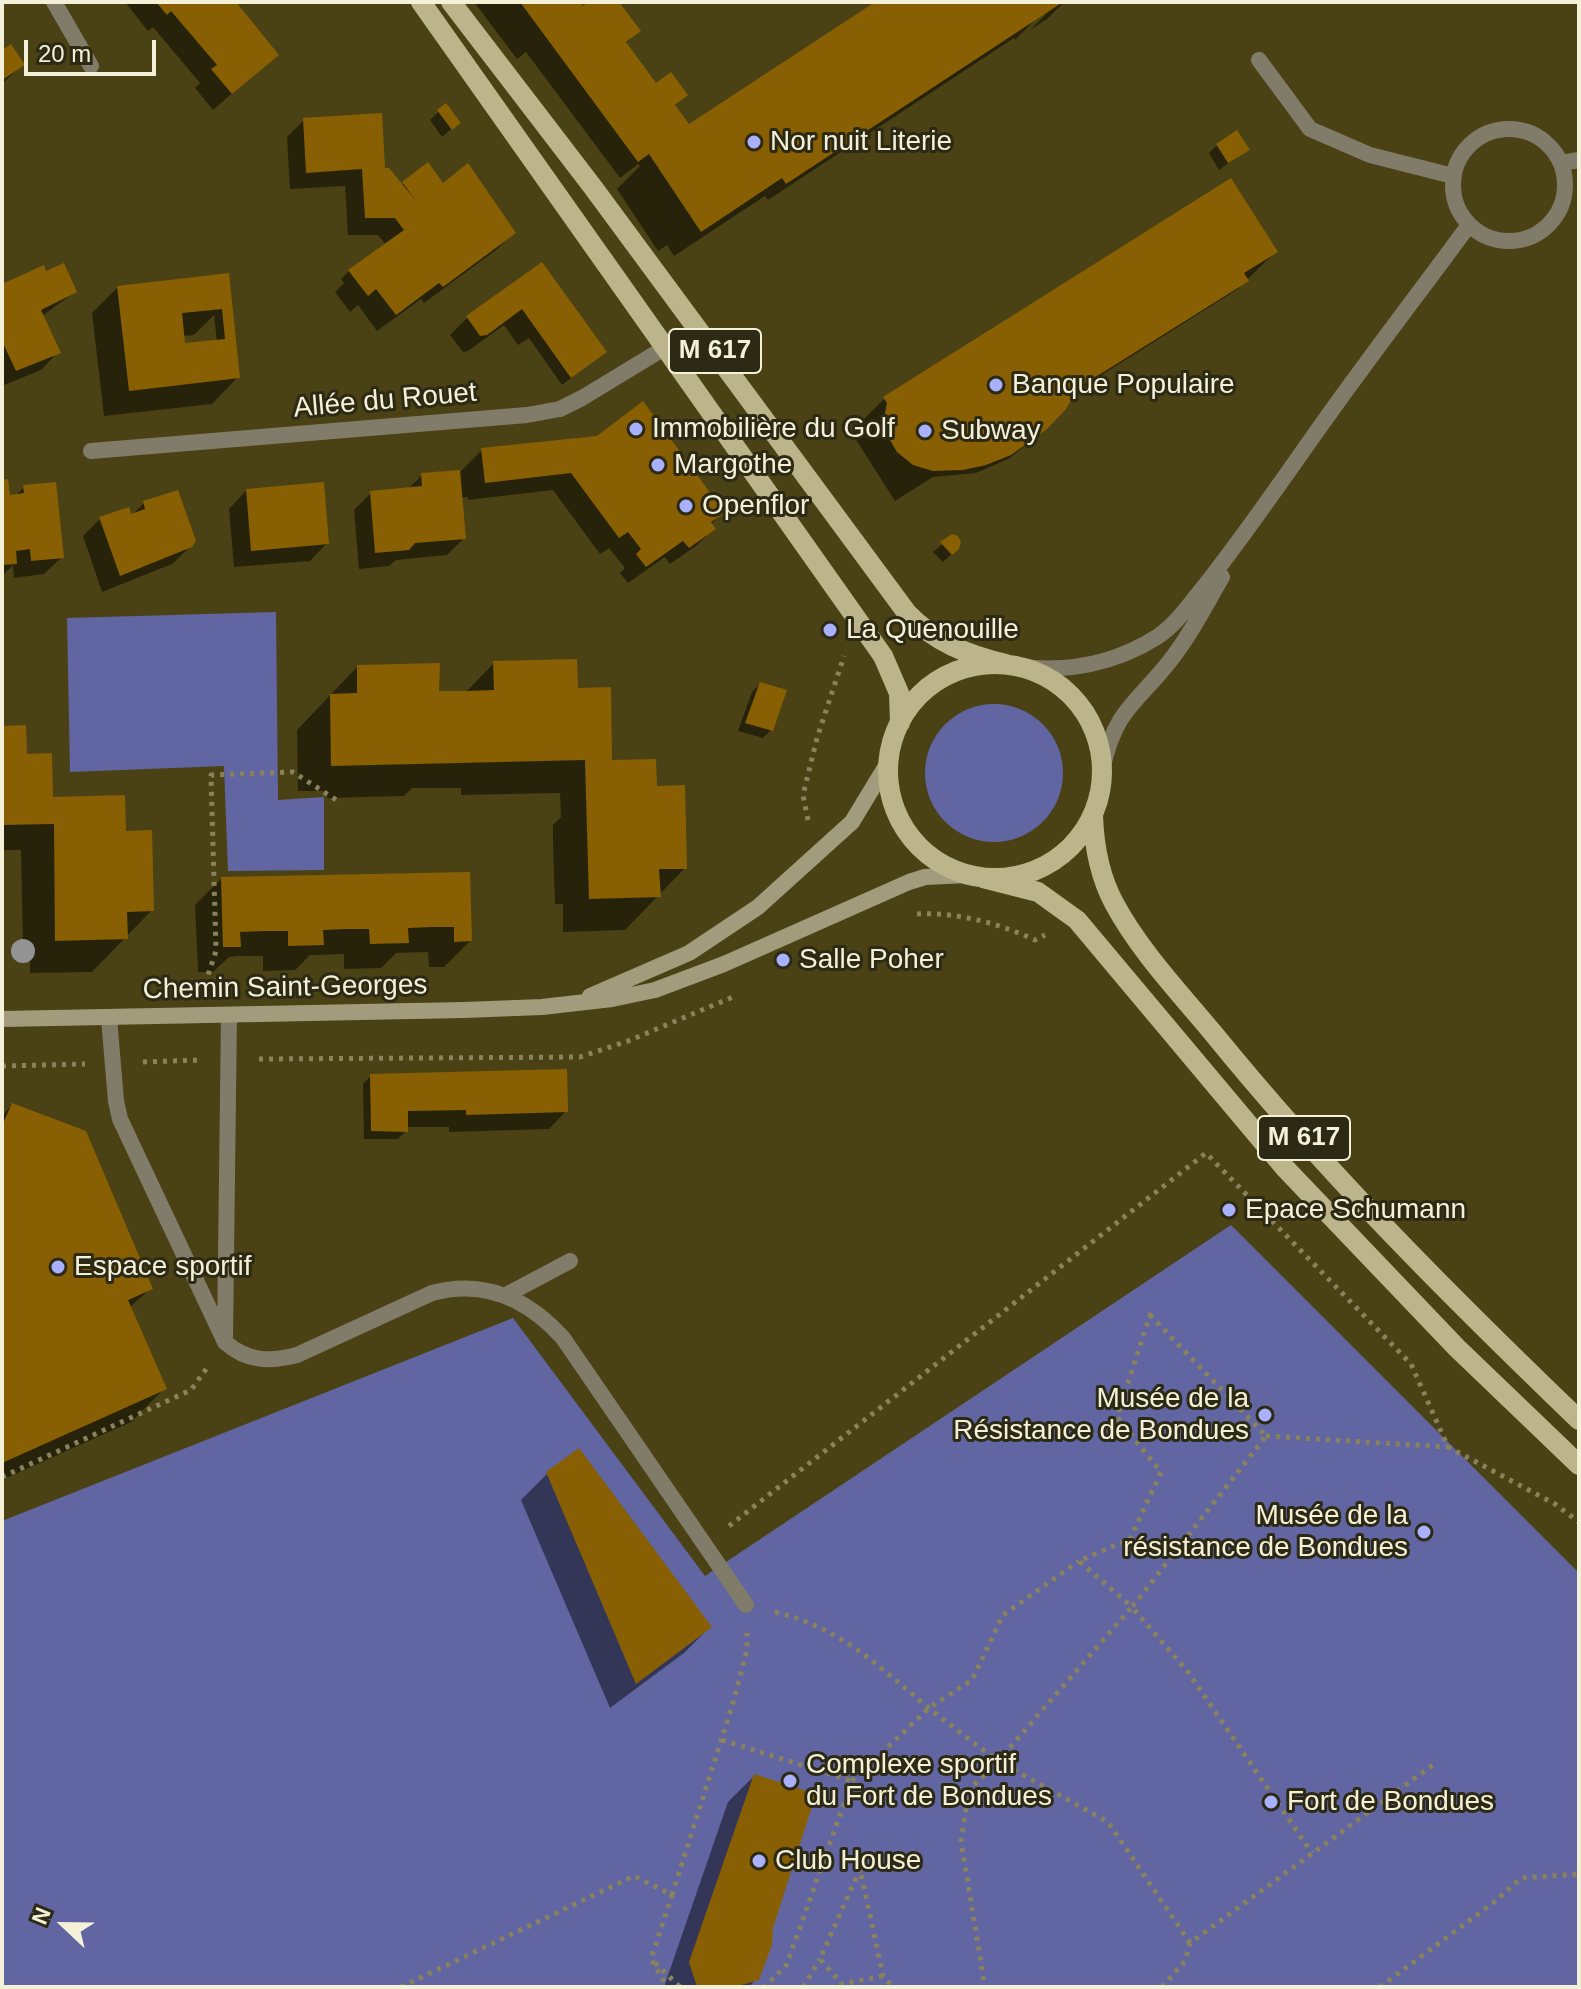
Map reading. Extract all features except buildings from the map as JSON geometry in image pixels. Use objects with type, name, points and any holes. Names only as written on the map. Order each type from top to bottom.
[{"type":"main road","name":"M 617","points":[[421,2],[883,656],[895,682],[901,706],[900,723]]},
{"type":"main road","name":"M 617","points":[[451,2],[564,148],[907,613],[921,627],[948,645],[985,660],[1014,666]]},
{"type":"main road","points":[[974,666],[1014,666],[1053,681],[1078,703],[1096,733],[1103,766],[1102,783],[1093,815],[1074,844],[1049,865],[1017,877],[975,877],[936,861],[911,839],[898,817],[890,794],[889,761],[893,737],[918,697],[944,677],[974,666]]},
{"type":"main road","name":"M 617","points":[[1093,815],[1097,859],[1110,895],[1132,930],[1181,994],[1233,1057],[1372,1212],[1434,1278],[1579,1420]]},
{"type":"main road","name":"M 617","points":[[975,877],[1038,892],[1077,920],[1285,1168],[1457,1348],[1579,1465]]},
{"type":"street","points":[[54,2],[91,66]]},
{"type":"street","points":[[1259,60],[1310,129],[1370,155],[1453,176]]},
{"type":"street","points":[[1503,129],[1521,130],[1538,136],[1561,163],[1565,180],[1564,198],[1557,215],[1546,228],[1514,242],[1498,240],[1482,235],[1469,225],[1459,211],[1453,194],[1453,176],[1459,159],[1470,144],[1485,134],[1503,129]]},
{"type":"street","points":[[1561,163],[1579,160]]},
{"type":"street","points":[[1014,666],[1063,670],[1080,668],[1131,650],[1156,638],[1172,625],[1247,532],[1311,439],[1469,225]]},
{"type":"street","name":"Allée du Rouet","points":[[91,451],[549,411],[582,398],[666,347]]},
{"type":"street","points":[[1103,766],[1115,726],[1184,641],[1247,532]]},
{"type":"street","name":"Chemin Saint-Georges","points":[[570,1005],[689,953],[758,907],[852,822],[889,761]]},
{"type":"street","name":"Chemin Saint-Georges","points":[[2,1019],[570,1005],[655,990],[724,964],[909,882],[925,877],[975,877]]},
{"type":"street","points":[[225,1342],[229,1015]]},
{"type":"street","points":[[109,1018],[120,1119],[225,1342],[248,1357],[278,1360],[297,1355],[432,1293],[454,1287],[506,1295],[534,1311],[563,1338],[746,1605]]},
{"type":"street","points":[[506,1295],[570,1261]]},
{"type":"path","points":[[822,850],[810,829],[803,795],[817,738],[856,617]]},
{"type":"path","points":[[196,1016],[216,951],[211,775],[293,772],[341,803]]},
{"type":"path","points":[[909,914],[942,913],[1009,929],[1035,940],[1077,920]]},
{"type":"path","points":[[706,1544],[1206,1153],[1411,1364],[1448,1447]]},
{"type":"path","points":[[765,1987],[787,1964],[852,1781],[929,1708],[972,1680],[1003,1615],[1079,1561],[1130,1539],[1161,1472],[1117,1417],[1150,1315],[1266,1436],[1448,1447],[1555,1504],[1579,1522]]},
{"type":"path","points":[[2,1477],[191,1390],[225,1342]]},
{"type":"path","points":[[985,1987],[961,1841],[969,1790],[1132,1607],[1266,1436]]},
{"type":"path","points":[[1079,1561],[1132,1607],[1188,1672],[1312,1853]]},
{"type":"path","points":[[667,1987],[651,1959],[722,1740],[747,1650],[746,1605],[798,1618],[834,1633],[998,1761],[1108,1822],[1190,1943]]},
{"type":"path","points":[[722,1740],[852,1781]]},
{"type":"path","points":[[1162,1987],[1185,1961],[1190,1943],[1437,1762]]},
{"type":"path","points":[[803,1987],[820,1959],[860,1869],[883,1976],[893,1987]]},
{"type":"path","points":[[1380,1987],[1493,1903],[1521,1878],[1579,1874]]},
{"type":"path","points":[[401,1987],[634,1876],[672,1895]]},
{"type":"path","points":[[651,1959],[680,1987]]},
{"type":"path","points":[[820,1959],[842,1984],[883,1976]]},
{"type":"shaded area","points":[[276,612],[278,800],[324,797],[324,870],[228,871],[224,766],[70,772],[67,618]]},
{"type":"shaded area","points":[[994,704],[1021,709],[1043,724],[1058,746],[1063,773],[1058,800],[1043,822],[1021,837],[994,842],[967,837],[945,822],[930,800],[925,773],[930,746],[945,724],[967,709]]},
{"type":"shaded area","name":"Complexe sportif du Fort de Bondues","points":[[1231,1225],[1579,1573],[1579,1987],[2,1987],[2,1521],[513,1318],[705,1576]]},
{"type":"place","name":"Nor nuit Literie","points":[[754,142]]},
{"type":"place","name":"Banque Populaire","points":[[996,385]]},
{"type":"place","name":"Immobilière du Golf","points":[[636,429]]},
{"type":"place","name":"Subway","points":[[925,431]]},
{"type":"place","name":"Margothe","points":[[658,465]]},
{"type":"place","name":"Openflor","points":[[686,506]]},
{"type":"place","name":"La Quenouille","points":[[830,630]]},
{"type":"place","name":"Salle Poher","points":[[783,960]]},
{"type":"place","name":"Epace Schumann","points":[[1229,1210]]},
{"type":"place","name":"Espace sportif","points":[[58,1267]]},
{"type":"place","name":"Musée de la Résistance de Bondues","points":[[1265,1415]]},
{"type":"place","name":"Musée de la résistance de Bondues","points":[[1424,1532]]},
{"type":"place","name":"Complexe sportif du Fort de Bondues","points":[[790,1781]]},
{"type":"place","name":"Fort de Bondues","points":[[1271,1802]]},
{"type":"place","name":"Club House","points":[[759,1861]]}]
